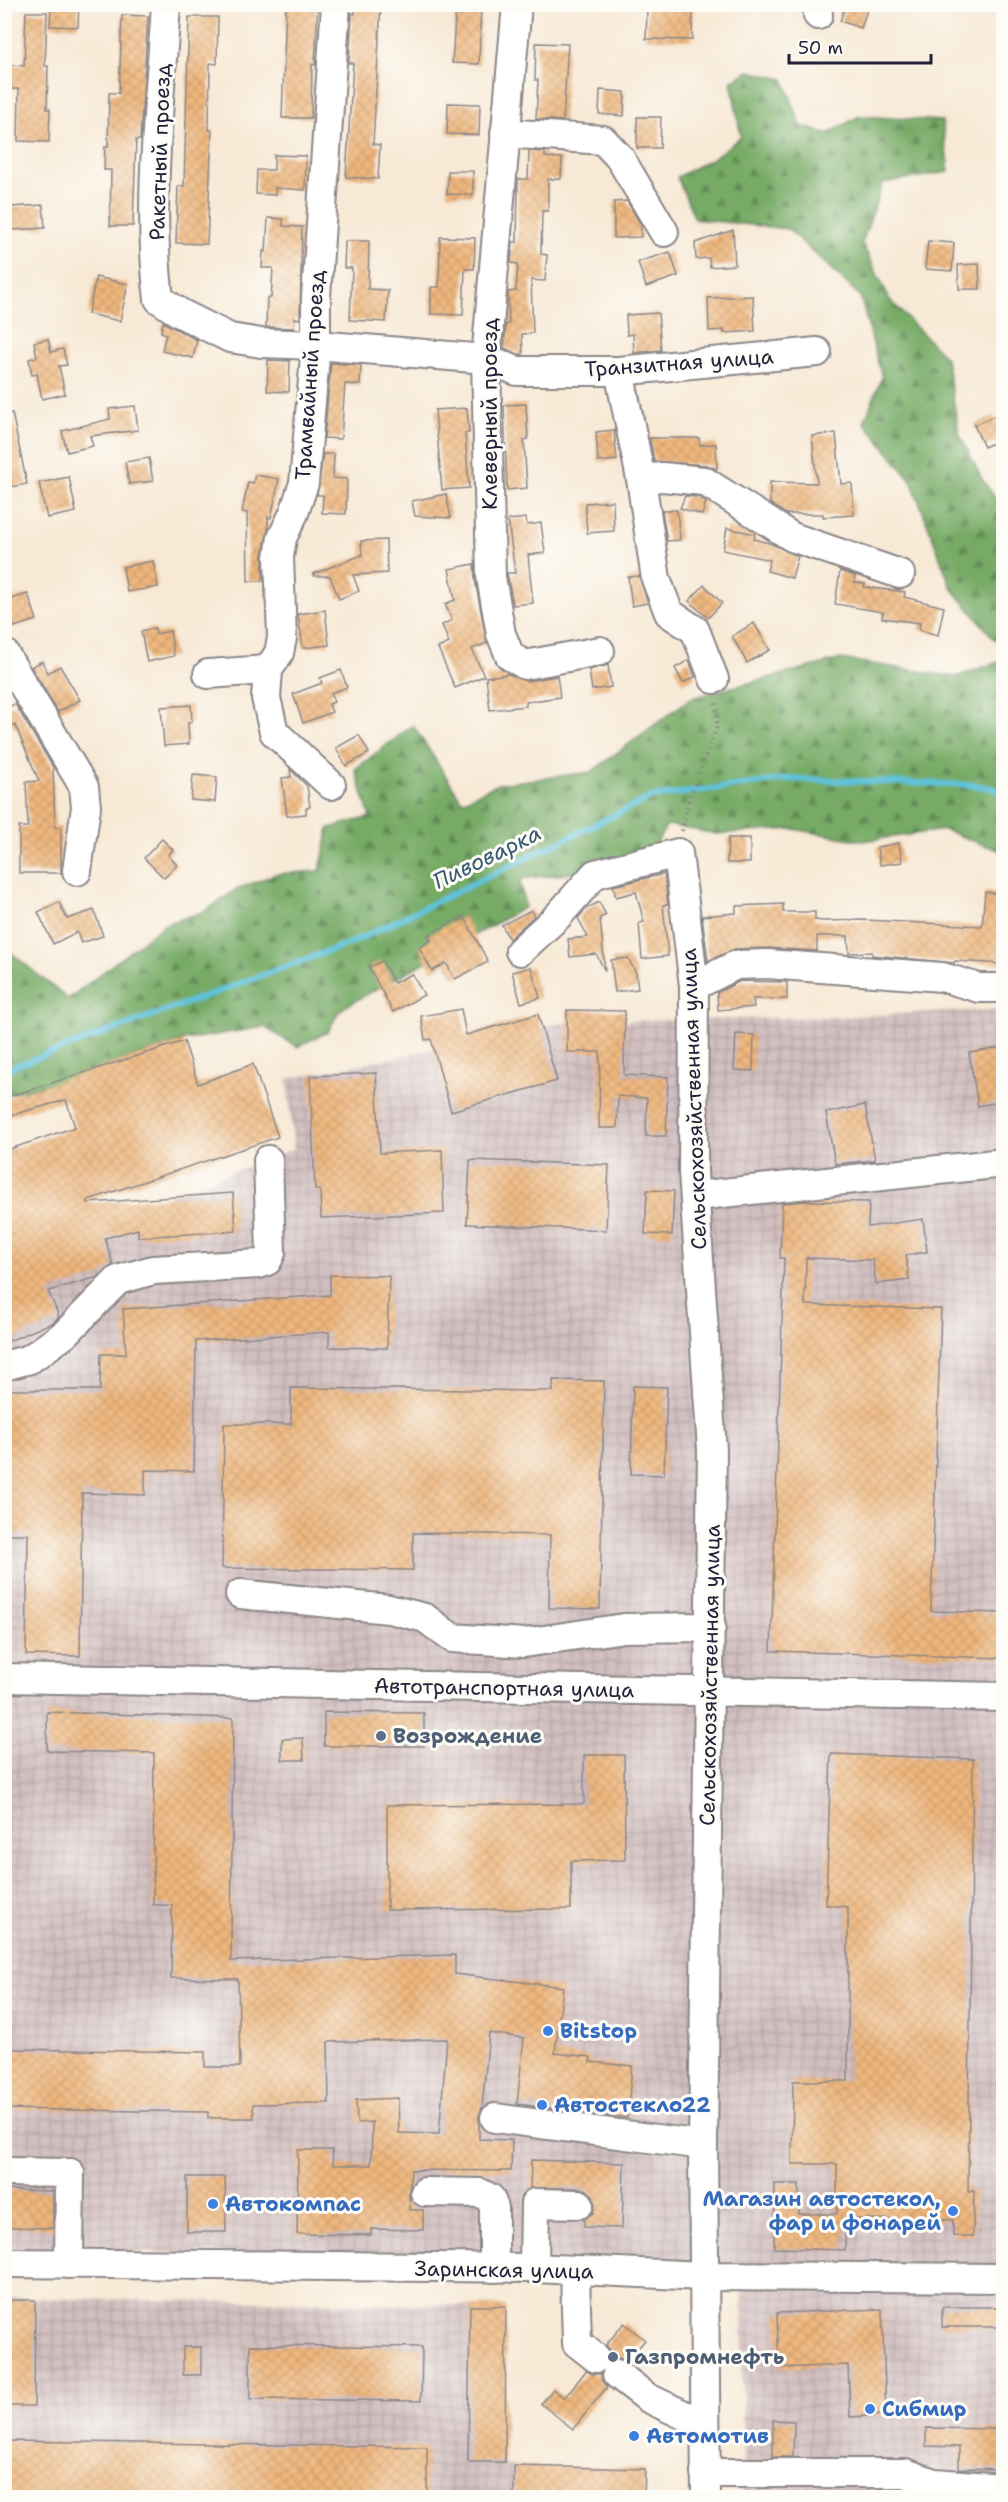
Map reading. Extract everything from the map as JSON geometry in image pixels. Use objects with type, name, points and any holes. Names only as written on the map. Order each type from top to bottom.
[{"type":"street","name":"Ракетный проезд","points":[[159,300],[154,181],[166,4]]},
{"type":"street","name":"Трамвайный проезд","points":[[331,785],[274,732],[266,698],[268,670],[279,653],[282,638],[280,548],[304,483],[316,345],[316,297],[336,4]]},
{"type":"street","name":"Клеверный проезд","points":[[517,4],[486,359],[491,577],[501,634],[510,656],[525,665],[600,651]]},
{"type":"street","points":[[505,133],[603,140],[620,158],[664,232]]},
{"type":"street","name":"Транзитная улица","points":[[159,300],[230,338],[261,343],[316,345],[486,359],[517,371],[620,371],[817,352]]},
{"type":"street","points":[[620,371],[656,579],[669,613],[695,630],[714,679]]},
{"type":"street","points":[[640,478],[662,477],[704,481],[792,537],[900,573]]},
{"type":"street","points":[[4,653],[84,787],[86,807],[77,871]]},
{"type":"street","points":[[208,674],[268,670]]},
{"type":"street","name":"Сельскохозяйственная улица","points":[[520,951],[557,917],[595,874],[678,853],[694,986],[693,1172],[712,1450],[703,2145],[706,2485]]},
{"type":"street","points":[[694,986],[736,965],[768,964],[942,977],[979,988],[1004,988]]},
{"type":"street","points":[[4,1366],[30,1359],[65,1334],[118,1280],[153,1270],[259,1264],[267,1261],[271,1253],[268,1160]]},
{"type":"street","points":[[695,1196],[1004,1163]]},
{"type":"street","points":[[240,1594],[389,1609],[425,1618],[452,1638],[524,1643],[624,1628],[711,1627]]},
{"type":"street","name":"Автотранспортная улица","points":[[4,1678],[1004,1697]]},
{"type":"street","points":[[495,2118],[703,2145]]},
{"type":"street","points":[[4,2172],[70,2173],[69,2264]]},
{"type":"street","points":[[425,2192],[480,2193],[490,2198],[494,2208],[494,2268]]},
{"type":"street","points":[[534,2268],[535,2203],[579,2204]]},
{"type":"street","name":"Заринская улица","points":[[4,2263],[534,2268],[575,2272],[704,2276],[1004,2278]]},
{"type":"street","points":[[575,2272],[577,2343],[648,2398],[705,2425]]},
{"type":"street","points":[[706,2485],[905,2473],[934,2483],[1004,2488]]},
{"type":"path","points":[[688,803],[717,726]]},
{"type":"shaded area","points":[[1003,1009],[1003,2497],[743,2497],[742,2264],[5,2249],[5,1257],[294,1149],[287,1079],[567,1022],[839,1017]]},
{"type":"shaded area","points":[[5,2298],[506,2306],[505,2466],[645,2469],[644,2498],[5,2498]]},
{"type":"green space","points":[[749,71],[784,79],[801,126],[828,134],[859,116],[942,121],[949,172],[883,183],[862,243],[890,300],[946,358],[959,433],[982,479],[1003,509],[1003,650],[951,587],[911,480],[864,422],[882,377],[860,296],[788,229],[695,219],[677,177],[713,158],[741,137],[731,81]]},
{"type":"green space","points":[[841,659],[956,677],[1003,660],[1003,852],[944,830],[863,841],[793,829],[716,834],[667,825],[655,846],[609,883],[574,873],[520,879],[525,907],[346,1006],[338,1013],[328,1032],[297,1047],[264,1027],[185,1040],[69,1079],[5,1095],[4,947],[68,999],[164,925],[205,911],[237,889],[276,874],[320,871],[329,828],[370,817],[355,769],[413,725],[462,801],[498,784],[591,772],[691,698]]},
{"type":"building","points":[[51,4],[79,4],[78,27],[50,26]]},
{"type":"building","points":[[286,4],[318,4],[315,65],[312,64],[311,118],[282,118]]},
{"type":"building","points":[[356,4],[381,4],[373,144],[380,145],[378,179],[346,177],[353,63],[349,63],[352,13],[355,14]]},
{"type":"building","points":[[456,4],[481,4],[479,64],[452,63]]},
{"type":"building","points":[[846,4],[869,4],[861,28],[840,21]]},
{"type":"building","points":[[647,7],[693,9],[692,40],[646,39]]},
{"type":"building","points":[[26,12],[47,12],[45,66],[48,66],[49,142],[18,141],[19,89],[10,89],[10,65],[24,66]]},
{"type":"building","points":[[122,15],[148,16],[140,140],[136,140],[133,226],[110,226],[111,170],[104,170],[105,147],[108,147],[109,93],[119,93]]},
{"type":"building","points":[[189,17],[218,17],[217,64],[210,63],[209,130],[212,130],[207,244],[176,243],[178,186],[184,186]]},
{"type":"building","points":[[536,43],[568,44],[563,121],[536,119],[538,80],[535,80]]},
{"type":"building","points":[[600,90],[625,92],[624,116],[599,114]]},
{"type":"building","points":[[448,103],[480,104],[479,135],[447,134]]},
{"type":"building","points":[[637,117],[661,117],[660,148],[637,148]]},
{"type":"building","points":[[529,151],[545,152],[545,157],[562,158],[561,179],[548,179],[548,211],[542,211],[541,254],[547,255],[545,281],[531,280],[533,333],[522,334],[523,354],[518,354],[504,348],[506,324],[509,324],[508,292],[516,291],[518,264],[511,263],[513,242],[517,242],[518,179],[528,179]]},
{"type":"building","points":[[274,155],[306,156],[305,190],[275,188],[275,195],[256,194],[257,170],[274,170]]},
{"type":"building","points":[[448,171],[473,171],[473,195],[447,194]]},
{"type":"building","points":[[627,201],[641,225],[641,237],[614,238],[614,202]]},
{"type":"building","points":[[43,205],[45,228],[11,230],[10,207]]},
{"type":"building","points":[[268,218],[283,219],[283,226],[302,227],[300,319],[295,318],[294,328],[266,327],[267,298],[271,298],[273,268],[262,268],[263,251],[266,252]]},
{"type":"building","points":[[733,230],[735,265],[710,267],[709,258],[696,259],[695,243]]},
{"type":"building","points":[[440,237],[475,238],[474,269],[465,269],[463,315],[431,314],[431,287],[439,287]]},
{"type":"building","points":[[345,241],[369,241],[368,289],[388,290],[386,322],[350,320],[352,268],[344,268]]},
{"type":"building","points":[[928,241],[954,243],[952,271],[925,269]]},
{"type":"building","points":[[670,252],[678,276],[646,287],[638,262]]},
{"type":"building","points":[[979,264],[980,289],[959,289],[958,265]]},
{"type":"building","points":[[96,277],[128,284],[120,321],[88,314]]},
{"type":"building","points":[[753,296],[755,331],[724,333],[724,330],[709,331],[708,298]]},
{"type":"building","points":[[658,313],[661,350],[634,353],[633,334],[627,335],[626,315]]},
{"type":"building","points":[[163,322],[197,340],[193,358],[162,351],[166,334],[161,332]]},
{"type":"building","points":[[48,339],[51,352],[63,349],[67,365],[59,366],[65,394],[42,399],[37,374],[32,375],[29,359],[37,357],[34,342]]},
{"type":"building","points":[[268,360],[290,361],[289,392],[267,391]]},
{"type":"building","points":[[331,363],[361,365],[360,385],[345,384],[341,439],[324,438]]},
{"type":"building","points":[[526,404],[528,439],[524,440],[527,488],[507,490],[504,405]]},
{"type":"building","points":[[135,406],[138,430],[90,436],[93,446],[67,452],[62,431],[110,419],[109,409]]},
{"type":"building","points":[[467,408],[469,433],[465,433],[469,488],[442,490],[435,410]]},
{"type":"building","points":[[12,413],[27,484],[4,488],[4,414]]},
{"type":"building","points":[[994,416],[1004,438],[984,447],[974,425]]},
{"type":"building","points":[[614,430],[617,460],[598,462],[596,432]]},
{"type":"building","points":[[836,433],[841,484],[852,483],[854,515],[823,517],[823,514],[786,514],[770,503],[770,482],[817,483],[812,436]]},
{"type":"building","points":[[650,438],[699,438],[700,445],[716,444],[717,469],[706,465],[654,461]]},
{"type":"building","points":[[323,454],[334,454],[333,478],[347,479],[346,514],[322,513],[323,495],[317,495]]},
{"type":"building","points":[[149,458],[153,481],[129,484],[125,462]]},
{"type":"building","points":[[255,475],[279,479],[271,518],[268,517],[263,555],[263,581],[248,581],[247,513],[242,512],[248,482],[253,483]]},
{"type":"building","points":[[69,477],[76,512],[47,518],[39,483]]},
{"type":"building","points":[[446,494],[451,518],[415,516],[412,501]]},
{"type":"building","points":[[685,496],[698,497],[706,502],[702,515],[680,508]]},
{"type":"building","points":[[613,501],[614,531],[587,533],[585,503]]},
{"type":"building","points":[[677,510],[680,540],[667,541],[662,511]]},
{"type":"building","points":[[526,518],[527,525],[541,523],[545,553],[528,555],[533,603],[513,605],[507,573],[515,573],[508,520]]},
{"type":"building","points":[[727,528],[755,534],[754,539],[772,544],[798,556],[792,578],[767,571],[770,560],[723,550]]},
{"type":"building","points":[[386,540],[387,573],[353,575],[359,591],[339,599],[330,576],[314,576],[313,574],[362,555],[361,541]]},
{"type":"building","points":[[153,561],[158,587],[127,592],[123,567]]},
{"type":"building","points":[[474,564],[487,643],[472,649],[484,676],[455,688],[438,648],[449,643],[442,625],[452,620],[445,604],[455,600],[449,569]]},
{"type":"building","points":[[840,571],[855,576],[854,582],[865,584],[864,587],[905,592],[904,597],[944,607],[938,635],[919,630],[920,623],[882,618],[883,612],[835,604]]},
{"type":"building","points":[[639,576],[648,603],[632,606],[628,577]]},
{"type":"building","points":[[704,585],[722,603],[708,618],[689,601]]},
{"type":"building","points":[[28,594],[37,620],[4,630],[4,601]]},
{"type":"building","points":[[325,610],[329,645],[303,648],[298,614]]},
{"type":"building","points":[[754,623],[770,650],[747,663],[732,636]]},
{"type":"building","points":[[155,628],[156,634],[170,631],[174,656],[147,662],[141,631]]},
{"type":"building","points":[[689,660],[695,677],[683,683],[675,668]]},
{"type":"building","points":[[42,661],[48,673],[60,666],[80,700],[58,712],[31,667]]},
{"type":"building","points":[[608,665],[611,687],[592,690],[589,670]]},
{"type":"building","points":[[341,670],[347,687],[331,693],[334,702],[329,704],[332,712],[303,723],[293,694],[322,683],[320,678]]},
{"type":"building","points":[[509,674],[527,681],[557,676],[560,697],[526,702],[526,706],[490,710],[486,677]]},
{"type":"building","points":[[15,704],[53,767],[55,827],[61,827],[61,873],[19,873],[19,827],[28,827],[26,782],[39,781],[15,725],[4,730],[4,709]]},
{"type":"building","points":[[191,705],[192,722],[188,723],[189,744],[164,746],[161,707]]},
{"type":"building","points":[[359,735],[369,753],[346,766],[336,748]]},
{"type":"building","points":[[290,769],[307,786],[310,807],[306,808],[306,814],[287,816],[282,778],[291,777]]},
{"type":"building","points":[[193,775],[217,777],[215,802],[191,800]]},
{"type":"building","points":[[728,838],[750,838],[750,863],[727,863]]},
{"type":"building","points":[[162,839],[173,850],[168,855],[177,865],[164,878],[144,858]]},
{"type":"building","points":[[899,843],[902,862],[880,865],[877,847]]},
{"type":"building","points":[[664,874],[668,904],[663,905],[668,956],[642,959],[639,923],[644,922],[636,892],[616,897],[613,886]]},
{"type":"building","points":[[985,892],[1000,894],[998,917],[1004,917],[1004,964],[955,961],[954,963],[872,955],[872,952],[849,953],[848,936],[817,936],[817,951],[768,948],[735,949],[708,961],[702,916],[736,913],[736,906],[783,904],[783,912],[815,912],[815,920],[823,921],[865,920],[982,926]]},
{"type":"building","points":[[59,902],[67,919],[94,910],[103,936],[81,943],[77,932],[53,944],[38,912]]},
{"type":"building","points":[[599,902],[606,915],[600,918],[605,971],[596,954],[570,957],[568,939],[588,937],[578,918],[587,908]]},
{"type":"building","points":[[531,910],[534,916],[509,939],[502,925]]},
{"type":"building","points":[[464,916],[488,962],[455,979],[446,963],[432,971],[419,947],[431,940],[428,935]]},
{"type":"building","points":[[628,958],[636,973],[638,989],[615,992],[611,960]]},
{"type":"building","points":[[382,961],[394,983],[412,974],[424,995],[393,1012],[369,967]]},
{"type":"building","points":[[531,967],[540,998],[521,1003],[512,972]]},
{"type":"building","points":[[740,981],[787,982],[787,999],[753,999],[754,1007],[718,1010],[717,993]]},
{"type":"building","points":[[461,1009],[466,1035],[538,1014],[557,1081],[451,1111],[431,1039],[425,1040],[421,1016]]},
{"type":"building","points":[[567,1010],[625,1011],[624,1075],[668,1077],[666,1136],[646,1136],[647,1098],[618,1096],[617,1128],[599,1128],[600,1052],[567,1052]]},
{"type":"building","points":[[736,1034],[754,1035],[753,1071],[734,1070]]},
{"type":"building","points":[[184,1041],[198,1084],[253,1064],[278,1137],[88,1200],[88,1203],[233,1193],[236,1231],[138,1237],[138,1229],[105,1238],[113,1265],[98,1277],[48,1291],[59,1316],[54,1322],[4,1343],[4,1151],[75,1127],[66,1100],[4,1117],[4,1098]]},
{"type":"building","points":[[1004,1047],[1004,1101],[978,1106],[969,1053]]},
{"type":"building","points":[[376,1073],[380,1153],[442,1150],[444,1213],[321,1218],[320,1190],[315,1190],[310,1076]]},
{"type":"building","points":[[865,1105],[875,1160],[835,1164],[826,1113]]},
{"type":"building","points":[[470,1160],[609,1165],[606,1230],[467,1224]]},
{"type":"building","points":[[647,1190],[674,1191],[672,1235],[645,1234]]},
{"type":"building","points":[[869,1202],[868,1227],[923,1219],[927,1252],[906,1255],[909,1280],[876,1284],[873,1260],[806,1258],[805,1305],[941,1309],[931,1611],[1004,1613],[1004,1658],[771,1651],[784,1258],[780,1258],[782,1203]]},
{"type":"building","points":[[330,1275],[389,1276],[387,1348],[329,1347],[329,1332],[196,1341],[194,1471],[145,1470],[145,1495],[82,1493],[80,1656],[26,1655],[28,1534],[4,1534],[4,1390],[100,1390],[101,1354],[126,1354],[123,1309],[330,1295]]},
{"type":"building","points":[[553,1380],[604,1381],[600,1609],[549,1608],[550,1535],[413,1533],[413,1570],[222,1568],[224,1424],[291,1424],[291,1388],[553,1391]]},
{"type":"building","points":[[633,1386],[667,1387],[664,1475],[631,1474]]},
{"type":"building","points":[[47,1712],[233,1718],[231,1961],[455,1955],[455,1974],[563,1987],[555,2053],[591,2057],[590,2062],[632,2066],[627,2118],[517,2104],[524,2038],[489,2033],[482,2108],[479,2116],[479,2139],[512,2140],[511,2171],[411,2170],[410,2210],[423,2210],[423,2230],[371,2229],[371,2235],[297,2234],[298,2150],[332,2150],[333,2165],[371,2165],[372,2122],[357,2123],[356,2100],[398,2098],[399,2133],[439,2134],[447,2039],[328,2042],[329,2103],[253,2104],[254,2118],[208,2118],[208,2112],[4,2109],[4,2049],[205,2052],[205,2067],[240,2067],[238,1979],[171,1978],[172,1905],[153,1905],[154,1753],[47,1751]]},
{"type":"building","points":[[324,1712],[424,1713],[424,1746],[324,1746]]},
{"type":"building","points":[[303,1738],[304,1760],[282,1760],[282,1739]]},
{"type":"building","points":[[831,1754],[973,1759],[968,2192],[974,2191],[973,2236],[953,2236],[953,2220],[845,2219],[845,2250],[774,2248],[775,2184],[799,2184],[799,2214],[837,2214],[837,2164],[792,2164],[793,2081],[848,2081],[848,1907],[826,1905]]},
{"type":"building","points":[[584,1755],[624,1755],[625,1860],[571,1861],[571,1909],[387,1910],[387,1805],[584,1804]]},
{"type":"building","points":[[531,2160],[624,2163],[622,2228],[584,2227],[584,2219],[593,2213],[595,2205],[593,2196],[587,2190],[530,2188]]},
{"type":"building","points":[[187,2177],[225,2177],[226,2232],[187,2232]]},
{"type":"building","points":[[4,2190],[53,2191],[53,2228],[4,2227]]},
{"type":"building","points":[[4,2300],[35,2300],[34,2406],[4,2406]]},
{"type":"building","points":[[470,2306],[506,2306],[505,2462],[468,2462]]},
{"type":"building","points":[[942,2307],[1004,2307],[1004,2327],[942,2327]]},
{"type":"building","points":[[882,2309],[886,2415],[850,2417],[848,2365],[779,2368],[777,2313]]},
{"type":"building","points":[[624,2323],[645,2340],[627,2361],[612,2358],[611,2351],[606,2345]]},
{"type":"building","points":[[250,2345],[422,2347],[421,2401],[250,2399]]},
{"type":"building","points":[[183,2347],[201,2347],[201,2375],[183,2375]]},
{"type":"building","points":[[586,2371],[601,2374],[602,2381],[607,2387],[573,2429],[541,2404],[553,2389],[564,2398]]},
{"type":"building","points":[[773,2420],[794,2421],[793,2457],[773,2457]]},
{"type":"building","points":[[926,2428],[1004,2429],[1004,2469],[959,2468],[959,2447],[926,2446]]},
{"type":"building","points":[[5,2441],[427,2447],[427,2498],[4,2498]]},
{"type":"building","points":[[514,2466],[645,2469],[644,2498],[514,2498]]},
{"type":"waterway","name":"Пивоварка","points":[[4,1070],[353,942],[652,797],[788,779],[975,785],[1004,791]]},
{"type":"place","name":"Возрождение","points":[[381,1736]]},
{"type":"place","name":"Bitstop","points":[[548,2031]]},
{"type":"place","name":"Автостекло22","points":[[542,2105]]},
{"type":"place","name":"Автокомпас","points":[[213,2204]]},
{"type":"place","name":"Магазин автостекол, фар и фонарей","points":[[953,2211]]},
{"type":"place","name":"Газпромнефть","points":[[613,2357]]},
{"type":"place","name":"Сибмир","points":[[870,2409]]},
{"type":"place","name":"Автомотив","points":[[634,2436]]}]
